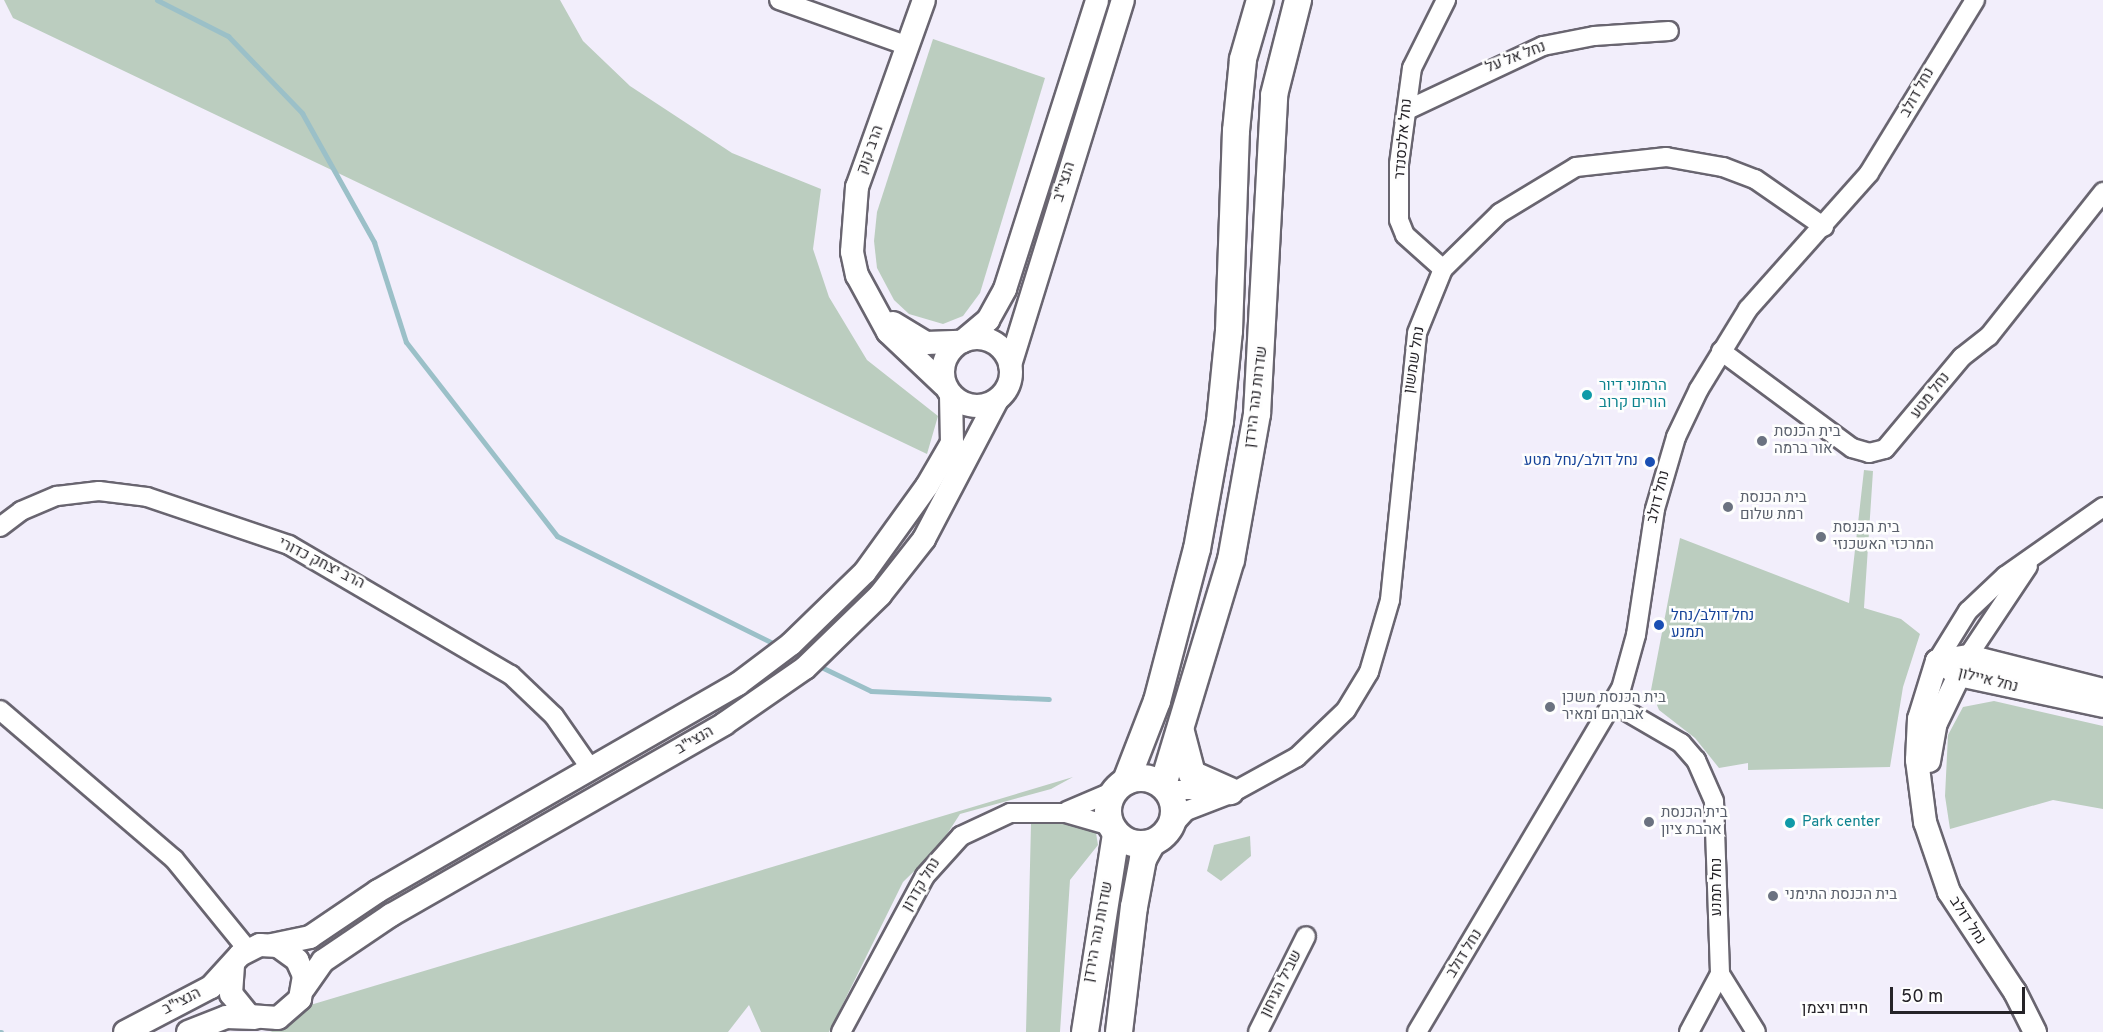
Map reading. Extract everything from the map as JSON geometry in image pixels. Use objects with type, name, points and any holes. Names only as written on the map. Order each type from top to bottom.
[{"type":"main road","points":[[1120,786],[1146,778],[1165,788],[1174,811],[1160,837],[1136,844],[1114,830],[1108,811],[1157,701],[1197,549],[1220,421],[1229,331],[1236,131],[1243,59],[1260,0]]},
{"type":"main road","name":"שדרות נהר הירדן","points":[[1165,788],[1181,720],[1231,560],[1257,414],[1274,95],[1298,0]]},
{"type":"main road","points":[[1181,720],[1182,754],[1192,774],[1233,790]]},
{"type":"main road","name":"שדרות נהר הירדן","points":[[1085,1032],[1114,830]]},
{"type":"main road","name":"שדרות נהר הירדן","points":[[1119,1032],[1134,907],[1143,859],[1160,837]]},
{"type":"street","points":[[779,0],[908,46]]},
{"type":"street","name":"הרב קוק","points":[[924,0],[857,187],[851,222],[857,275],[870,302],[888,332],[948,390]]},
{"type":"street","name":"הנצי\"ב","points":[[961,341],[992,315],[1005,289],[1097,0]]},
{"type":"street","name":"הנצי\"ב","points":[[1010,365],[1123,0]]},
{"type":"street","name":"נחל אלכסנדר","points":[[1443,269],[1406,235],[1400,220],[1399,164],[1412,68],[1446,0]]},
{"type":"street","name":"נחל דולב","points":[[1417,1032],[1614,704],[1636,635],[1664,472],[1720,351],[1748,309],[1824,227],[1892,141],[1975,0]]},
{"type":"street","name":"נחל אל על","points":[[1407,110],[1543,46],[1594,36],[1670,31]]},
{"type":"street","name":"נחל שמשון","points":[[1160,837],[1186,811],[1221,801],[1233,790],[1298,758],[1346,710],[1382,641],[1413,353],[1443,269],[1527,192],[1576,167],[1625,158],[1666,157],[1723,167],[1786,196],[1824,227]]},
{"type":"street","name":"נחל מטע","points":[[1720,351],[1852,448],[1869,453],[1885,449],[1962,357],[1989,336],[2103,192]]},
{"type":"street","name":"הרב קוק","points":[[870,302],[918,340],[961,341]]},
{"type":"street","points":[[961,341],[993,341],[1010,365],[1010,383],[998,400],[977,407],[948,390],[944,361],[961,341]]},
{"type":"street","name":"הנצי\"ב","points":[[272,945],[310,937],[378,891],[738,684],[841,598],[908,516],[952,442],[948,390]]},
{"type":"street","name":"הנצי\"ב","points":[[304,988],[323,961],[391,915],[724,724],[805,668],[880,595],[924,539],[998,400]]},
{"type":"street","name":"הרב יצחק כדורי","points":[[0,527],[21,511],[57,496],[99,491],[147,497],[279,542],[343,573],[511,675],[554,716],[591,769]]},
{"type":"street","name":"נחל דולב","points":[[2035,1032],[2015,992],[1949,892],[1923,801],[1917,760],[1919,719],[1937,661],[1968,611],[2004,576],[2103,507]]},
{"type":"street","name":"נחל דולב","points":[[1923,801],[1936,723],[1963,666],[1993,612],[2037,555]]},
{"type":"street","name":"נחל איילון","points":[[1937,661],[2103,690]]},
{"type":"street","name":"נחל איילון","points":[[1963,666],[2103,706]]},
{"type":"street","name":"נחל תמנע","points":[[1614,704],[1681,743],[1709,785],[1718,834],[1720,974],[1689,1032]]},
{"type":"street","points":[[0,710],[174,859],[240,958],[233,999],[255,1018],[284,1016],[304,988],[297,960],[272,945],[240,958]]},
{"type":"street","name":"נחל קדרון","points":[[1060,813],[1120,786]]},
{"type":"street","name":"נחל שמשון","points":[[1165,788],[1233,790]]},
{"type":"street","name":"נחל קדרון","points":[[841,1032],[941,853],[983,821],[1010,813],[1060,813],[1114,830]]},
{"type":"street","name":"שביל הגיחון","points":[[1258,1032],[1306,936]]},
{"type":"street","name":"הנצי\"ב","points":[[125,1032],[204,991],[240,958]]},
{"type":"street","points":[[1720,974],[1756,1032]]},
{"type":"street","points":[[1702,1011],[1727,1000],[1742,1010]]},
{"type":"street","name":"הנצי\"ב","points":[[188,1032],[226,1017],[255,1018]]},
{"type":"green space","points":[[4,0],[560,0],[583,41],[630,86],[732,153],[821,189],[813,249],[829,297],[867,360],[938,416],[927,454],[13,18]]},
{"type":"green space","points":[[933,39],[1045,78],[980,293],[963,316],[943,324],[909,314],[894,300],[877,268],[874,241],[877,212]]},
{"type":"green space","points":[[1864,470],[1873,471],[1864,608],[1901,619],[1920,634],[1903,687],[1890,767],[1748,770],[1748,763],[1719,768],[1695,738],[1659,710],[1651,690],[1680,538],[1849,603]]},
{"type":"green space","points":[[1994,701],[2103,726],[2103,809],[2053,800],[1950,829],[1945,796],[1948,735],[1963,707]]},
{"type":"green space","points":[[1073,777],[1051,789],[960,814],[938,848],[903,882],[829,1032],[761,1032],[749,1005],[728,1032],[270,1032],[292,1023],[307,1006]]},
{"type":"green space","points":[[1059,821],[1080,824],[1096,833],[1098,845],[1070,880],[1060,1032],[1026,1032],[1031,824]]},
{"type":"green space","points":[[1250,836],[1251,856],[1221,881],[1207,871],[1214,845]]},
{"type":"waterway","points":[[157,0],[228,36],[302,113],[374,242],[406,342],[557,536],[779,646]]},
{"type":"waterway","points":[[817,665],[871,691],[1049,699]]},
{"type":"place","name":"הרמוני דיור הורים קרוב","points":[[1587,395]]},
{"type":"place","name":"בית הכנסת אור ברמה","points":[[1762,441]]},
{"type":"place","name":"נחל דולב/נחל מטע","points":[[1650,462]]},
{"type":"place","name":"בית הכנסת רמת שלום","points":[[1728,507]]},
{"type":"place","name":"בית הכנסת המרכזי האשכנזי","points":[[1821,537]]},
{"type":"place","name":"נחל דולב/נחל תמנע","points":[[1659,625]]},
{"type":"place","name":"בית הכנסת משכן אברהם ומאיר","points":[[1550,707]]},
{"type":"place","name":"בית הכנסת אהבת ציון","points":[[1649,822]]},
{"type":"place","name":"Park center","points":[[1790,823]]},
{"type":"place","name":"בית הכנסת התימני","points":[[1773,896]]},
{"type":"district","name":"חיים ויצמן","points":[[1835,1009]]}]
